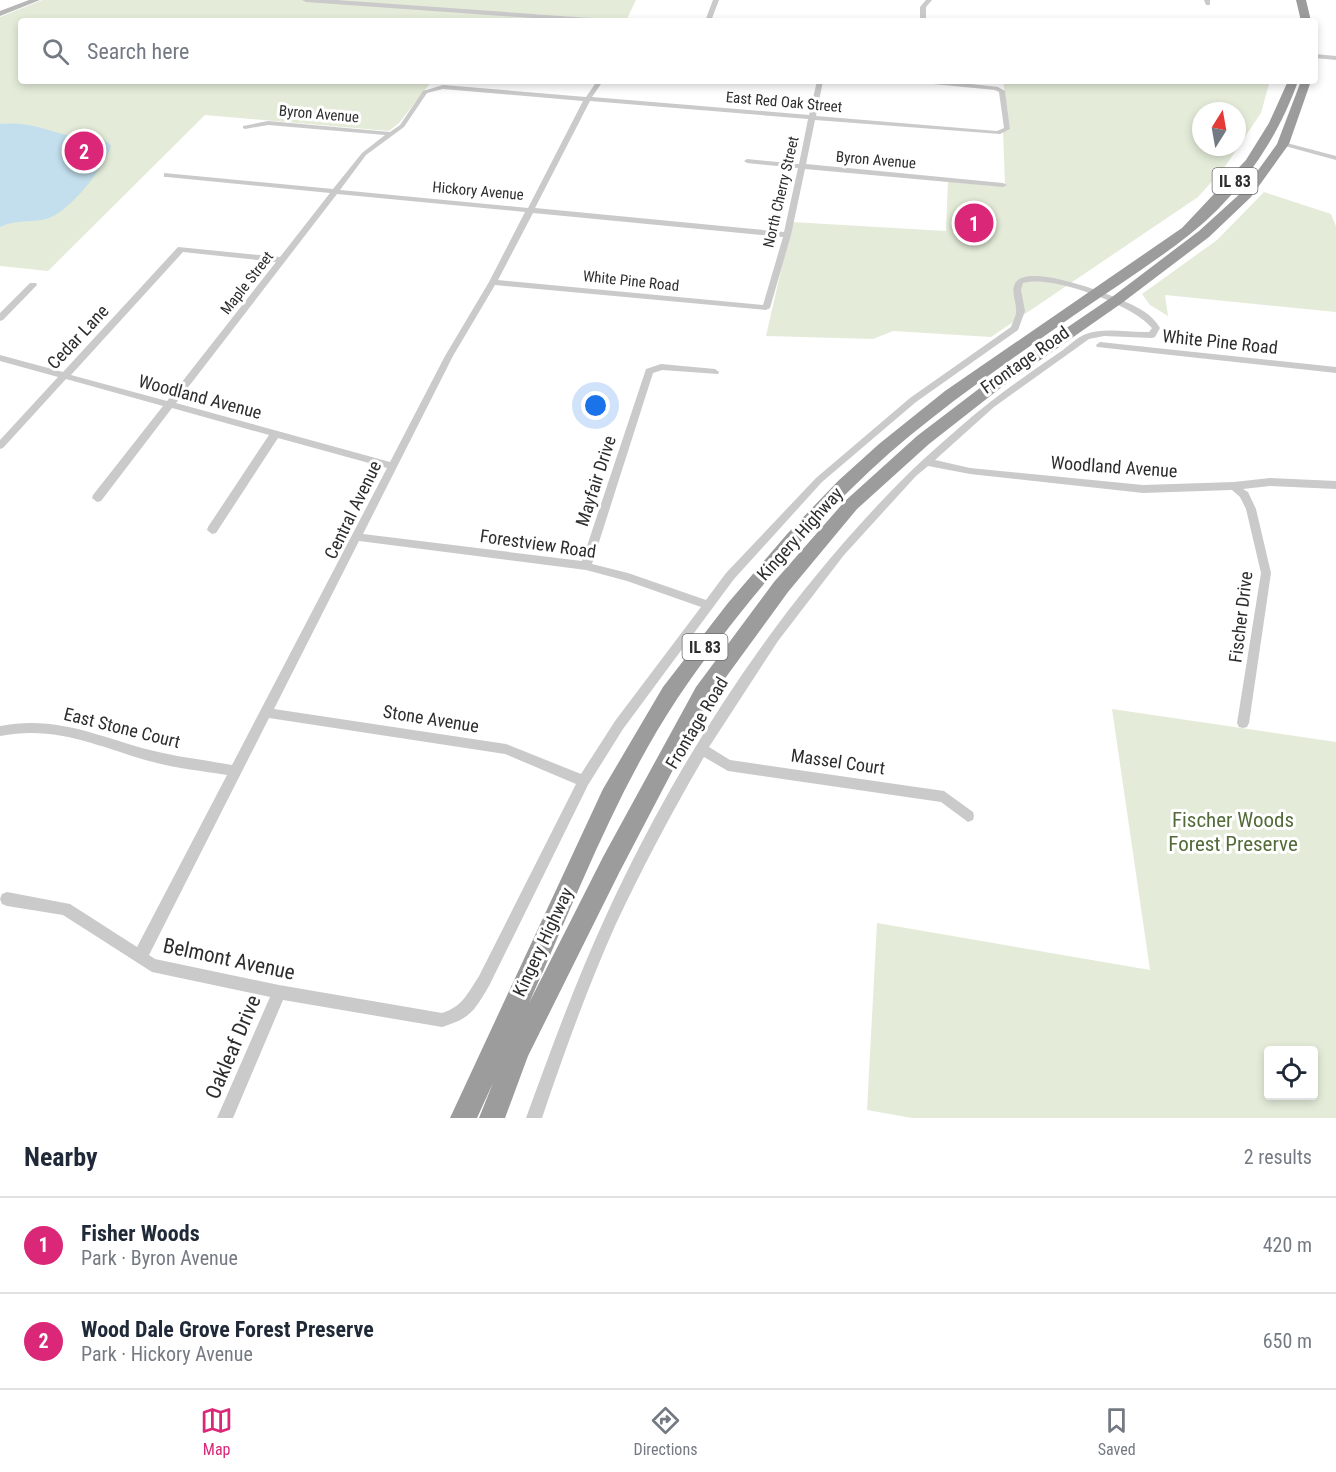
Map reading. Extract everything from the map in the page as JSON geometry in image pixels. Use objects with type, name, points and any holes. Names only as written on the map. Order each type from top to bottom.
[{"type":"highway","points":[[1301,0],[1305,18]]},
{"type":"highway","name":"Kingery Highway","points":[[463,1118],[611,796],[670,693],[757,582],[844,485],[950,395],[1187,231],[1222,198],[1266,140],[1292,84]]},
{"type":"highway","name":"Kingery Highway","points":[[492,1118],[518,1050],[611,865],[703,693],[781,587],[851,505],[923,440],[998,382],[1117,300],[1204,234],[1239,202],[1283,144],[1305,84]]},
{"type":"highway","points":[[500,1118],[518,1050]]},
{"type":"main road","points":[[0,15],[33,1]]},
{"type":"street","points":[[306,0],[561,18]]},
{"type":"street","points":[[709,18],[716,0]]},
{"type":"street","points":[[923,18],[923,7],[929,0]]},
{"type":"street","points":[[1318,56],[1336,58]]},
{"type":"street","name":"Central Avenue","points":[[140,957],[234,771],[267,713],[358,537],[449,356],[493,282],[588,98],[598,84]]},
{"type":"street","name":"North Cherry Street","points":[[766,308],[787,235],[819,84]]},
{"type":"street","name":"East Red Oak Street","points":[[425,92],[443,87],[998,133],[1008,129],[1002,92],[996,88],[954,84]]},
{"type":"street","name":"Maple Street","points":[[97,498],[364,154],[402,126],[425,92]]},
{"type":"street","name":"Byron Avenue","points":[[245,127],[268,123],[391,134]]},
{"type":"street","points":[[1283,144],[1336,158]]},
{"type":"street","name":"Byron Avenue","points":[[747,161],[1004,185]]},
{"type":"street","name":"Hickory Avenue","points":[[167,175],[787,235]]},
{"type":"street","name":"Cedar Lane","points":[[0,446],[180,249],[282,260]]},
{"type":"street","name":"Frontage Road","points":[[456,1016],[467,1008],[484,981],[584,781],[619,725],[730,576],[819,480],[913,400],[1015,328],[1022,311],[1017,290],[1020,282],[1043,279],[1097,293],[1117,300],[1149,317],[1156,328],[1152,335],[1089,336],[1013,388],[965,426],[894,493],[817,581],[726,706],[645,848],[604,936],[549,1070],[534,1118]]},
{"type":"street","name":"White Pine Road","points":[[493,282],[766,308]]},
{"type":"street","points":[[0,318],[33,285]]},
{"type":"street","name":"White Pine Road","points":[[1100,345],[1336,370]]},
{"type":"street","name":"Woodland Avenue","points":[[0,358],[393,466]]},
{"type":"street","name":"Mayfair Drive","points":[[586,566],[648,371],[661,367],[715,372]]},
{"type":"street","points":[[212,530],[275,434]]},
{"type":"street","name":"Woodland Avenue","points":[[927,462],[970,471],[1131,488],[1234,486],[1270,482],[1336,485]]},
{"type":"street","name":"Fischer Drive","points":[[1234,486],[1244,495],[1251,509],[1266,573],[1243,723]]},
{"type":"street","name":"Forestview Road","points":[[358,537],[586,566],[628,577],[708,606]]},
{"type":"street","name":"Stone Avenue","points":[[267,713],[506,749],[584,781]]},
{"type":"street","name":"East Stone Court","points":[[0,730],[24,726],[38,727],[98,738],[153,756],[234,771]]},
{"type":"street","name":"Massel Court","points":[[702,748],[728,765],[944,797],[968,816]]},
{"type":"street","name":"Belmont Avenue","points":[[7,899],[64,909],[152,965],[279,992],[410,1015],[442,1020],[456,1016]]},
{"type":"street","name":"Oakleaf Drive","points":[[225,1118],[279,992]]},
{"type":"green space","points":[[42,0],[636,0],[627,18],[532,14],[529,18],[18,18],[18,84],[430,84],[399,123],[389,131],[205,115],[48,271],[0,266],[0,17]]},
{"type":"green space","points":[[1003,84],[1269,84],[1261,113],[1246,135],[1246,102],[1192,102],[1192,156],[1232,156],[1224,168],[1198,197],[991,337],[893,331],[873,339],[766,336],[792,222],[946,231],[948,181],[1005,186],[1003,132],[1010,129]]},
{"type":"green space","points":[[1264,192],[1331,214],[1336,226],[1336,312],[1165,295],[1168,316],[1150,305],[1142,294],[1217,240]]},
{"type":"green space","name":"Fischer Woods Forest Preserve","points":[[1112,709],[1336,742],[1336,1118],[912,1118],[867,1110],[877,923],[1150,970]]},
{"type":"water","points":[[0,124],[28,125],[71,136],[98,138],[111,146],[93,177],[65,208],[46,219],[12,223],[0,227]]},
{"type":"place","name":"Wood Dale Grove Forest Preserve","points":[[84,151]]},
{"type":"place","name":"Fisher Woods","points":[[974,223]]}]
